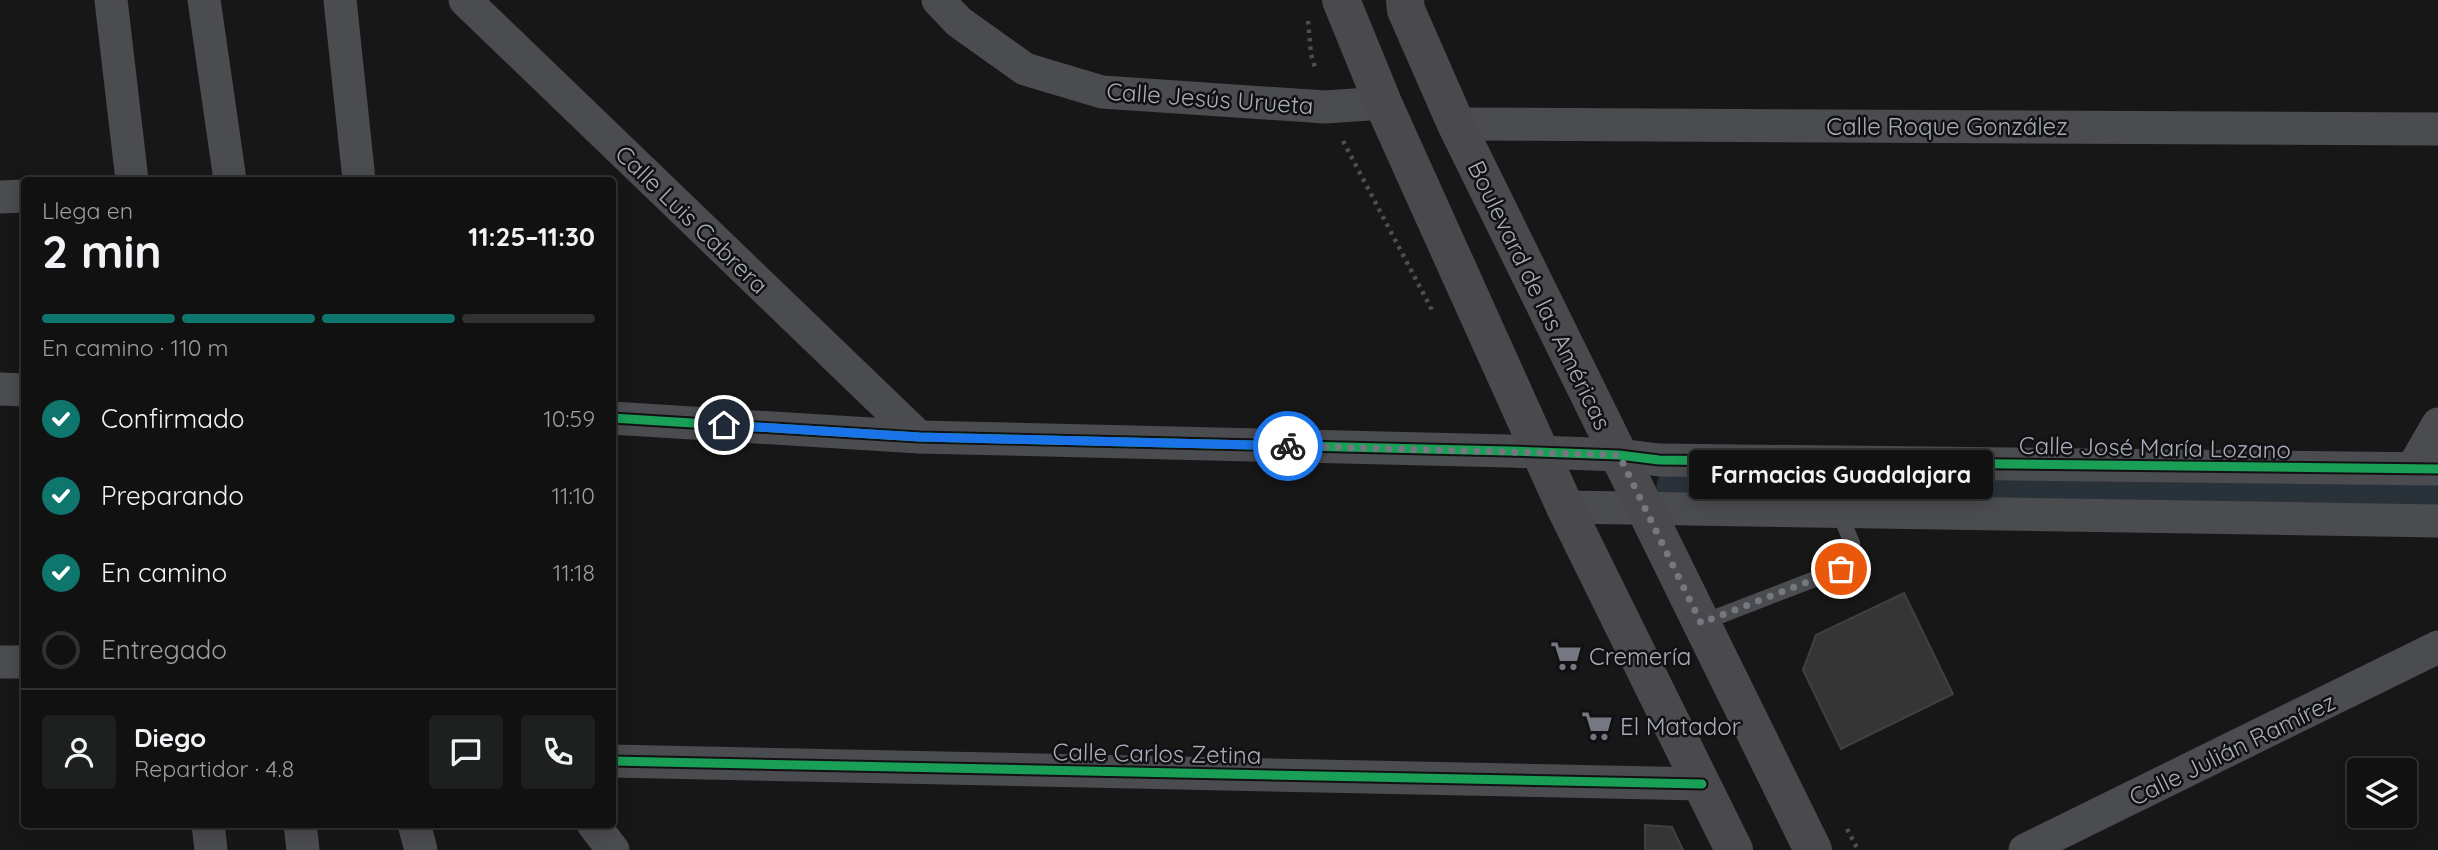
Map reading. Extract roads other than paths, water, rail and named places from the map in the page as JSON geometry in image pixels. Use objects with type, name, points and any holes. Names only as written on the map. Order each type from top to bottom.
[{"type":"main road","points":[[1340,0],[1383,103],[1565,507],[1734,850]]},
{"type":"main road","name":"Boulevard de las Américas","points":[[1405,0],[1406,10],[1456,124],[1813,850]]},
{"type":"street","points":[[111,0],[132,177]]},
{"type":"street","points":[[204,0],[230,177]]},
{"type":"street","points":[[340,0],[359,177]]},
{"type":"street","name":"Calle Luis Cabrera","points":[[465,0],[919,437]]},
{"type":"street","name":"Calle Jesús Urueta","points":[[938,0],[959,22],[1025,69],[1102,92],[1325,107],[1383,103]]},
{"type":"street","name":"Calle Roque González","points":[[1456,124],[2438,129]]},
{"type":"street","points":[[0,197],[21,196]]},
{"type":"street","points":[[0,389],[21,390]]},
{"type":"street","name":"Calle José María Lozano","points":[[616,418],[919,437],[1619,455],[1659,460],[2425,469]]},
{"type":"street","points":[[2425,469],[2438,425]]},
{"type":"street","points":[[1565,507],[2438,521]]},
{"type":"street","name":"Calle Julián Ramírez","points":[[2025,850],[2438,647]]},
{"type":"street","points":[[0,662],[21,662]]},
{"type":"street","name":"Calle Carlos Zetina","points":[[616,761],[1702,783]]},
{"type":"street","points":[[208,828],[211,850]]},
{"type":"street","points":[[300,828],[303,850]]},
{"type":"street","points":[[415,828],[421,850]]},
{"type":"street","points":[[596,828],[613,850]]},
{"type":"lane","points":[[1701,623],[1841,569],[1852,559],[1852,543],[1839,512]]},
{"type":"waterway","points":[[1675,486],[2438,493]]},
{"type":"place","name":"Farmacias Guadalajara","points":[[1841,569]]},
{"type":"place","name":"Cremería","points":[[1566,656]]},
{"type":"place","name":"El Matador","points":[[1597,726]]}]
